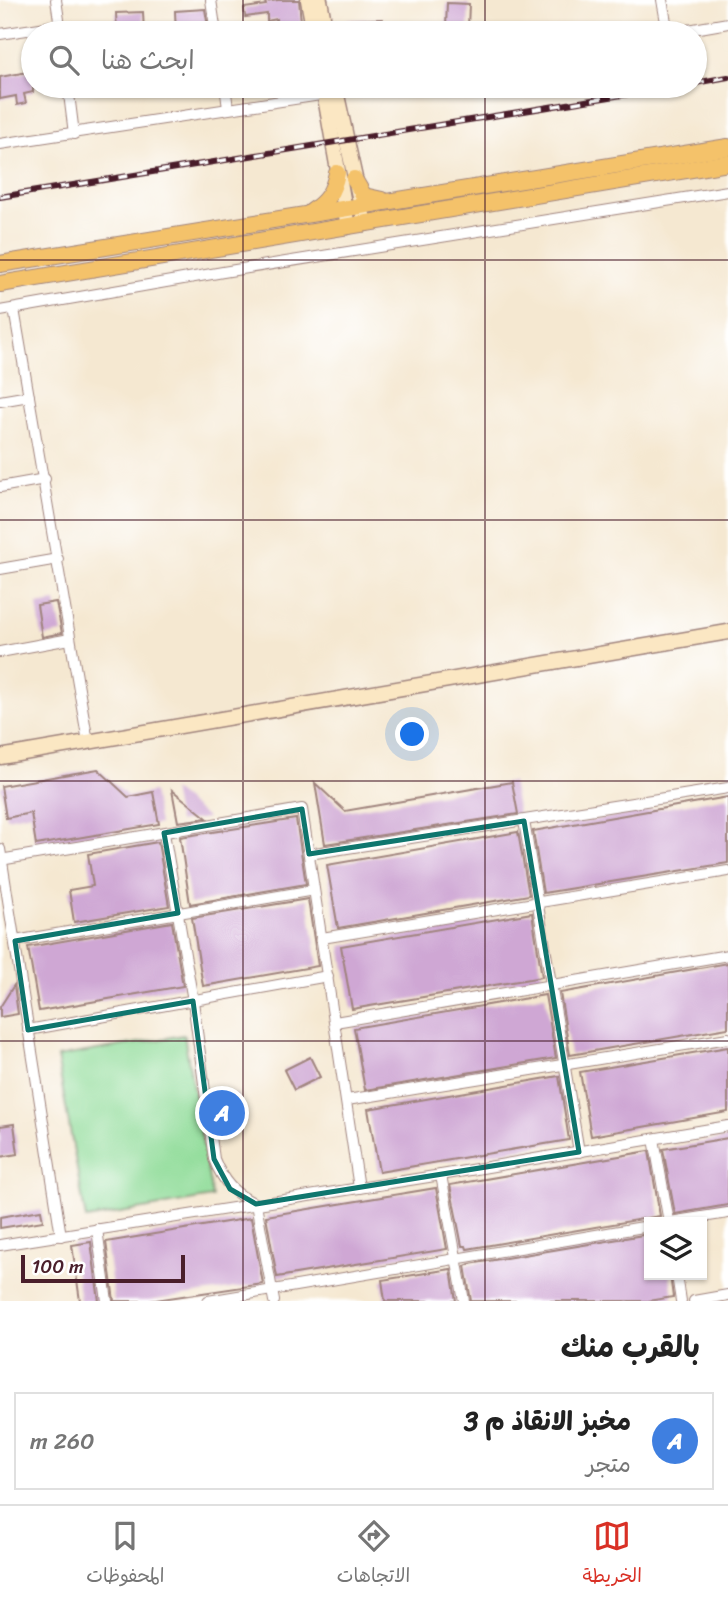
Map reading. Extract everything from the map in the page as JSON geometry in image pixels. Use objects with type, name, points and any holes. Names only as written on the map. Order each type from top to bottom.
[{"type":"main road","points":[[0,264],[728,147]]},
{"type":"main road","points":[[0,285],[728,163]]},
{"type":"main road","points":[[311,212],[325,203],[334,189],[337,173]]},
{"type":"main road","points":[[354,179],[364,196],[401,201]]},
{"type":"street","points":[[56,0],[59,21]]},
{"type":"street","points":[[211,0],[214,21]]},
{"type":"street","points":[[308,0],[312,21]]},
{"type":"street","points":[[320,0],[324,21]]},
{"type":"street","points":[[662,0],[666,21]]},
{"type":"street","points":[[707,27],[728,23]]},
{"type":"street","points":[[0,34],[21,32]]},
{"type":"street","points":[[70,98],[74,134]]},
{"type":"street","points":[[227,98],[228,108]]},
{"type":"street","points":[[0,144],[285,98]]},
{"type":"street","points":[[331,98],[337,173],[344,208],[356,226]]},
{"type":"street","points":[[332,98],[360,205],[356,226]]},
{"type":"street","points":[[0,311],[223,272],[728,191]]},
{"type":"street","points":[[14,309],[88,742]]},
{"type":"street","points":[[0,401],[29,396]]},
{"type":"street","points":[[0,486],[45,479]]},
{"type":"street","points":[[0,569],[58,559]]},
{"type":"street","points":[[0,757],[728,632]]},
{"type":"street","points":[[0,652],[70,639]]},
{"type":"street","points":[[309,854],[728,788]]},
{"type":"street","points":[[61,1236],[1,856],[164,833],[302,809],[359,1188]]},
{"type":"street","points":[[524,821],[579,1152]]},
{"type":"street","points":[[164,833],[193,1002],[214,1159],[230,1189],[256,1204]]},
{"type":"street","points":[[322,938],[728,871]]},
{"type":"street","points":[[15,941],[314,890]]},
{"type":"street","points":[[335,1022],[728,955]]},
{"type":"street","points":[[28,1030],[328,976]]},
{"type":"street","points":[[346,1100],[728,1038]]},
{"type":"street","points":[[0,1245],[728,1126]]},
{"type":"street","points":[[654,1139],[669,1217]]},
{"type":"street","points":[[441,1175],[464,1301]]},
{"type":"street","points":[[256,1204],[273,1295]]},
{"type":"street","points":[[702,1217],[728,1213]]},
{"type":"street","points":[[208,1301],[273,1295],[457,1259],[644,1227]]},
{"type":"street","points":[[97,1229],[107,1301]]},
{"type":"street","points":[[678,1280],[681,1301]]},
{"type":"street","points":[[694,1301],[728,1295]]},
{"type":"highlighted area","points":[[302,809],[309,854],[524,821],[579,1152],[256,1204],[230,1189],[214,1159],[193,1001],[28,1030],[15,941],[178,913],[164,833]]},
{"type":"green space","points":[[184,1035],[212,1197],[86,1219],[57,1057]]},
{"type":"building","points":[[299,0],[301,21],[267,21],[267,14],[245,17],[244,8],[266,5],[265,2]]},
{"type":"building","points":[[447,3],[469,4],[468,21],[446,21]]},
{"type":"building","points":[[205,9],[207,21],[175,21],[175,11]]},
{"type":"building","points":[[143,12],[143,21],[116,21],[116,13]]},
{"type":"building","points":[[382,19],[382,21],[346,21]]},
{"type":"building","points":[[21,73],[21,98],[25,98],[26,103],[17,105],[16,96],[0,99],[0,77]]},
{"type":"building","points":[[56,602],[62,633],[42,637],[37,605]]},
{"type":"building","points":[[98,769],[128,797],[153,792],[159,824],[36,845],[31,813],[6,818],[1,786]]},
{"type":"building","points":[[512,782],[518,814],[325,844],[315,783],[345,811]]},
{"type":"building","points":[[172,790],[207,818],[178,822]]},
{"type":"building","points":[[728,797],[728,863],[543,893],[533,831]]},
{"type":"building","points":[[296,819],[306,884],[190,904],[180,837]]},
{"type":"building","points":[[518,832],[529,895],[338,928],[327,865]]},
{"type":"building","points":[[158,842],[169,906],[74,922],[69,890],[93,886],[88,854]]},
{"type":"building","points":[[308,899],[318,966],[203,986],[192,918]]},
{"type":"building","points":[[532,913],[542,977],[352,1009],[341,946]]},
{"type":"building","points":[[172,922],[183,986],[39,1011],[28,947]]},
{"type":"building","points":[[728,963],[728,1028],[570,1055],[560,993]]},
{"type":"building","points":[[14,985],[18,1014],[0,1017],[0,1007]]},
{"type":"building","points":[[545,995],[556,1058],[365,1090],[354,1028]]},
{"type":"building","points":[[728,1047],[728,1112],[591,1136],[580,1072]]},
{"type":"building","points":[[310,1057],[320,1077],[294,1090],[284,1070]]},
{"type":"building","points":[[559,1076],[569,1140],[379,1172],[368,1109]]},
{"type":"building","points":[[237,1095],[241,1124],[223,1127],[219,1097]]},
{"type":"building","points":[[14,1124],[18,1154],[0,1157],[0,1126]]},
{"type":"building","points":[[728,1138],[728,1205],[675,1214],[663,1149]]},
{"type":"building","points":[[649,1151],[660,1216],[467,1249],[462,1246],[450,1185]]},
{"type":"building","points":[[436,1188],[447,1249],[277,1277],[266,1216]]},
{"type":"building","points":[[41,1210],[43,1221],[0,1228],[0,1217]]},
{"type":"building","points":[[251,1218],[263,1284],[149,1301],[114,1301],[106,1242]]},
{"type":"building","points":[[644,1235],[644,1280],[671,1280],[673,1297],[648,1301],[471,1301],[465,1266]]},
{"type":"building","points":[[91,1242],[99,1301],[80,1301],[72,1245]]},
{"type":"building","points":[[451,1269],[456,1301],[385,1301],[382,1280]]},
{"type":"railway","points":[[707,81],[728,77]]},
{"type":"railway","points":[[0,197],[604,98]]},
{"type":"place","name":"مخبز الانقاذ م 3","points":[[222,1113]]}]
